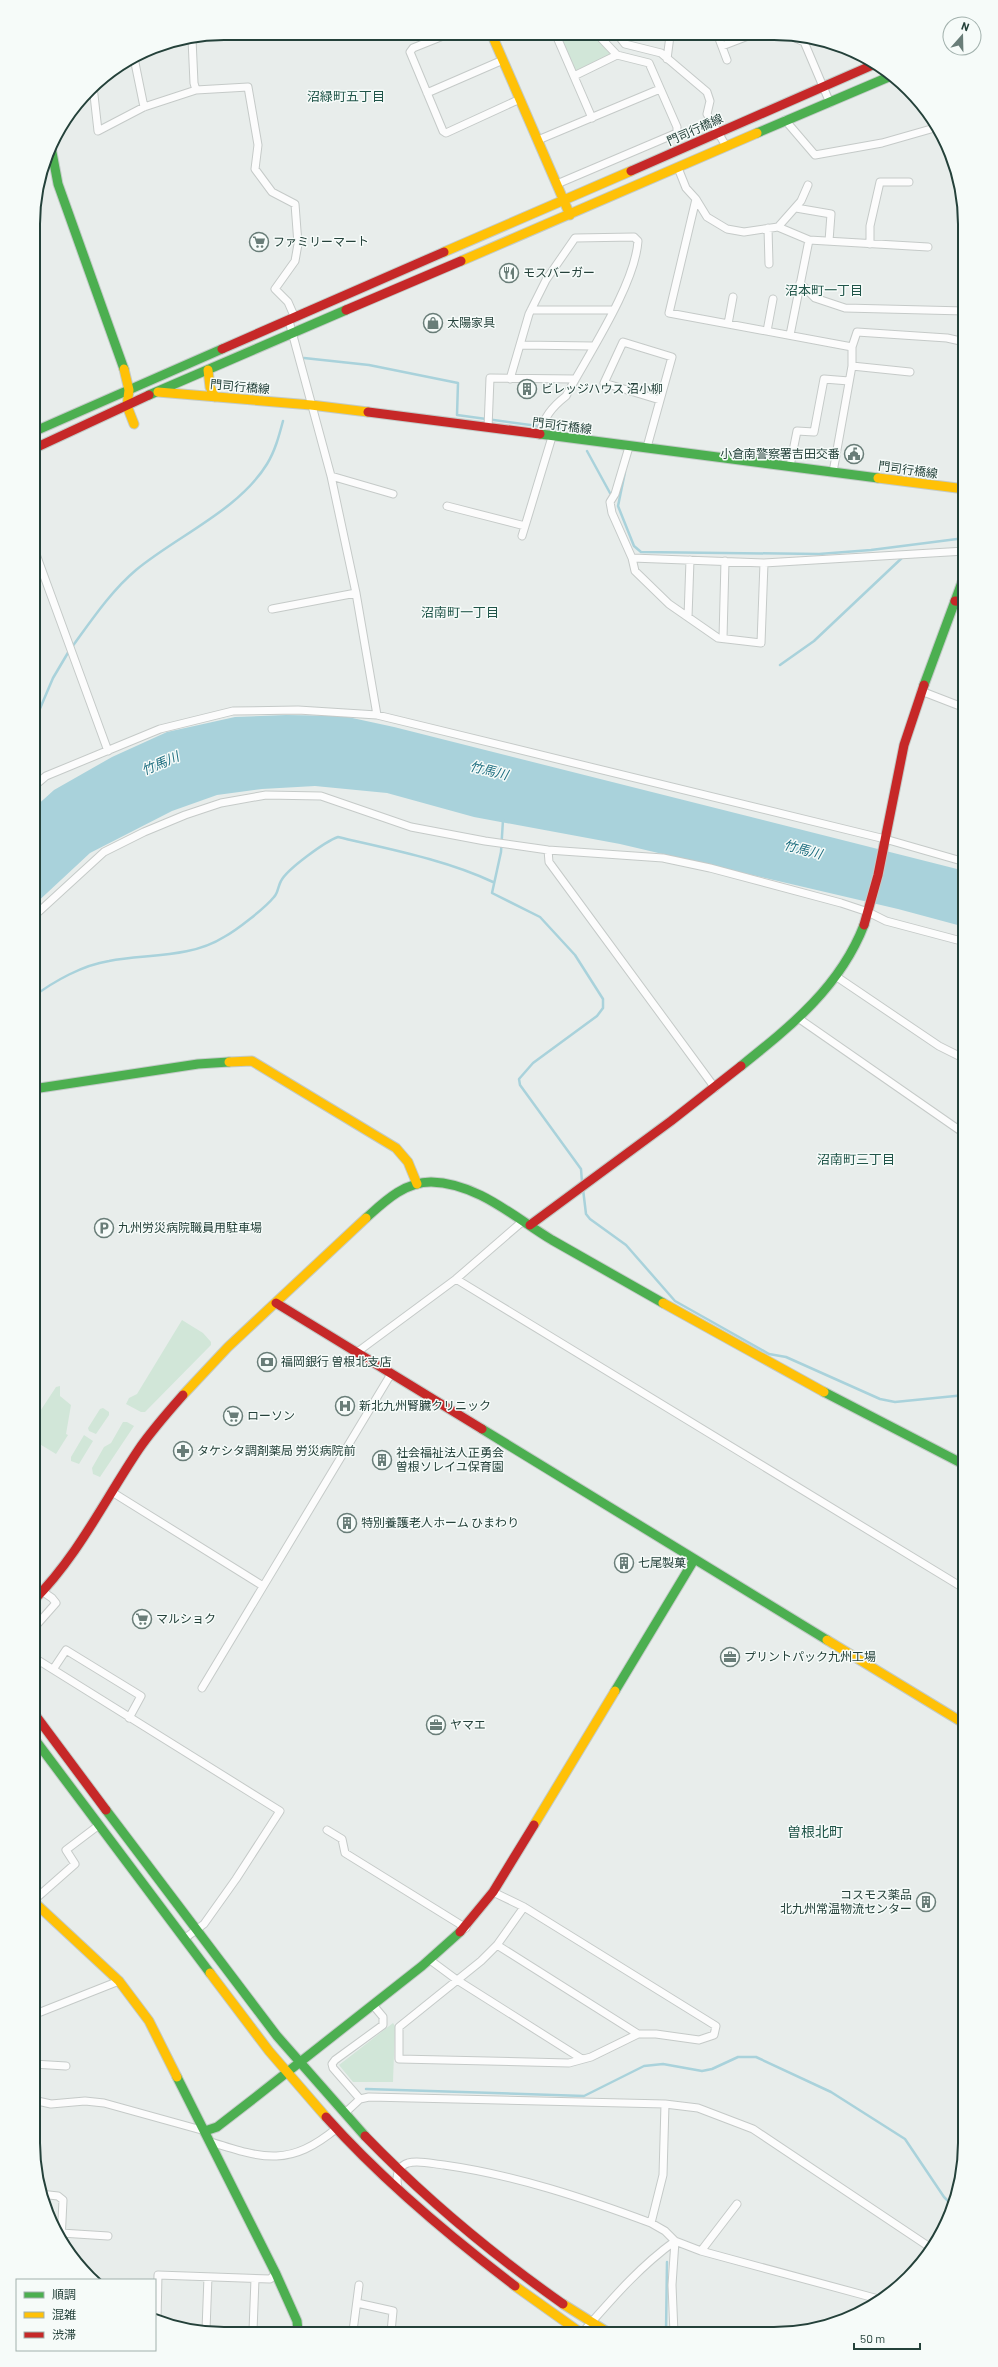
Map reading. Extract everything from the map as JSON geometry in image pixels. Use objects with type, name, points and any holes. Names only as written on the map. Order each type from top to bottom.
[{"type":"street","points":[[427,40],[413,48],[410,52],[443,131],[446,133],[520,99]]},
{"type":"street","points":[[494,40],[570,215]]},
{"type":"street","points":[[558,40],[592,118]]},
{"type":"street","points":[[557,184],[677,133],[677,127],[649,63],[617,55],[603,40]]},
{"type":"street","points":[[622,40],[625,44],[661,54],[707,92],[710,101],[707,114],[726,146]]},
{"type":"street","points":[[667,59],[669,40]]},
{"type":"street","points":[[720,40],[727,60]]},
{"type":"street","points":[[722,46],[738,40]]},
{"type":"street","points":[[192,43],[194,83],[196,90]]},
{"type":"street","points":[[805,43],[830,103]]},
{"type":"street","points":[[574,76],[617,55]]},
{"type":"street","points":[[427,93],[503,60]]},
{"type":"street","points":[[135,63],[144,107]]},
{"type":"street","name":"門司行橋線","points":[[40,429],[869,67]]},
{"type":"street","name":"門司行橋線","points":[[40,446],[156,392],[570,215],[784,120],[830,103],[886,78]]},
{"type":"street","points":[[94,94],[98,131],[144,107],[196,90],[248,87],[258,145],[255,169],[272,192],[295,204],[298,244],[295,261],[275,289],[288,302],[311,405],[331,476],[356,593],[377,715]]},
{"type":"street","points":[[538,140],[660,89]]},
{"type":"street","points":[[784,120],[815,155],[882,143],[931,129]]},
{"type":"street","points":[[53,157],[58,184],[123,367],[129,390],[127,406],[134,424]]},
{"type":"street","points":[[678,168],[686,188],[696,199],[707,217],[727,229],[744,232],[778,227],[809,240],[928,247]]},
{"type":"street","points":[[870,244],[870,226],[880,182],[909,182]]},
{"type":"street","points":[[778,227],[796,208],[808,185]]},
{"type":"street","points":[[696,199],[669,313],[852,347]]},
{"type":"street","points":[[796,208],[831,214],[829,241]]},
{"type":"street","points":[[768,228],[769,264]]},
{"type":"street","points":[[510,379],[531,310],[546,280],[575,238],[634,237],[638,241],[637,253],[612,310],[566,396],[553,406],[541,429]]},
{"type":"street","points":[[790,335],[809,240]]},
{"type":"street","points":[[800,283],[815,298],[845,308],[958,311]]},
{"type":"street","points":[[728,324],[733,297]]},
{"type":"street","points":[[767,331],[773,299]]},
{"type":"street","points":[[531,310],[612,310]]},
{"type":"street","points":[[833,472],[852,366],[852,347],[857,332],[947,338],[958,340]]},
{"type":"street","points":[[647,447],[672,357],[623,342],[604,383],[660,400]]},
{"type":"street","points":[[520,345],[593,346]]},
{"type":"street","points":[[852,366],[910,372]]},
{"type":"street","points":[[208,370],[210,387],[215,397]]},
{"type":"street","points":[[488,425],[490,378],[575,379]]},
{"type":"street","points":[[790,466],[797,431],[814,432],[824,379],[849,381]]},
{"type":"street","name":"門司行橋線","points":[[129,390],[311,405],[488,425],[541,429],[552,436],[629,447],[647,447],[958,488]]},
{"type":"street","points":[[522,536],[552,436]]},
{"type":"street","points":[[629,447],[615,494],[610,502],[612,513],[632,558],[635,571],[669,604],[718,638],[761,643],[764,563]]},
{"type":"street","points":[[331,476],[393,494]]},
{"type":"street","points":[[447,506],[525,526]]},
{"type":"street","points":[[632,558],[764,563],[958,551]]},
{"type":"street","points":[[688,617],[690,560]]},
{"type":"street","points":[[723,638],[725,561]]},
{"type":"street","points":[[40,566],[108,751]]},
{"type":"street","points":[[272,609],[356,593]]},
{"type":"street","points":[[356,1353],[456,1279],[527,1223],[578,1190],[715,1088],[798,1018],[837,978],[858,942],[869,909],[900,760],[921,691],[943,641],[958,593]]},
{"type":"street","points":[[921,691],[958,705]]},
{"type":"street","points":[[40,781],[46,776],[160,729],[233,711],[298,710],[377,715],[958,860]]},
{"type":"street","points":[[40,911],[104,852],[184,815],[221,803],[266,795],[321,796],[411,827],[548,850],[663,858],[718,870],[869,909],[886,921],[958,940]]},
{"type":"street","points":[[548,850],[549,862],[715,1088]]},
{"type":"street","points":[[837,978],[939,1046],[958,1056]]},
{"type":"street","points":[[798,1018],[958,1129]]},
{"type":"street","points":[[40,1088],[198,1064],[252,1061],[396,1148],[408,1162],[417,1184]]},
{"type":"street","points":[[40,1595],[75,1553],[139,1449],[163,1417],[228,1347],[384,1202],[402,1189],[429,1182],[459,1185],[474,1190],[527,1223],[730,1341],[833,1397],[958,1461]]},
{"type":"street","points":[[456,1279],[958,1585]]},
{"type":"street","points":[[276,1303],[694,1560],[958,1720]]},
{"type":"street","points":[[202,1688],[391,1374]]},
{"type":"street","points":[[112,1492],[264,1586]]},
{"type":"street","points":[[40,2102],[51,2104],[85,2101],[104,2103],[206,2131],[217,2127],[300,2064],[430,1960],[466,1928],[492,1892],[694,1560]]},
{"type":"street","points":[[40,1590],[55,1600],[56,1605],[40,1622]]},
{"type":"street","points":[[54,1668],[66,1650],[141,1696],[129,1718]]},
{"type":"street","points":[[40,1661],[54,1668],[129,1718],[280,1811],[236,1879],[204,1924],[184,1939]]},
{"type":"street","points":[[40,1721],[196,1930],[300,2064],[345,2113],[399,2169],[446,2213],[481,2242],[598,2327]]},
{"type":"street","points":[[40,1746],[184,1939],[287,2073],[337,2128],[398,2188],[471,2252],[534,2300],[573,2327]]},
{"type":"street","points":[[40,1895],[75,1864],[66,1850],[99,1825]]},
{"type":"street","points":[[327,1830],[342,1839],[345,1853],[466,1928]]},
{"type":"street","points":[[492,1892],[524,1907],[716,2026],[714,2035],[700,2040],[656,2034],[638,2034],[582,2059],[569,2063],[399,2059],[399,2027],[497,1945],[524,1907]]},
{"type":"street","points":[[40,1908],[119,1981],[139,2006],[157,2035],[276,2274],[297,2321],[298,2327]]},
{"type":"street","points":[[497,1945],[638,2034]]},
{"type":"street","points":[[430,1960],[457,1980],[582,2059]]},
{"type":"street","points":[[40,2012],[119,1981]]},
{"type":"street","points":[[360,2100],[333,2068],[332,2064],[335,2060],[383,2025],[383,2017],[373,2005]]},
{"type":"street","points":[[40,2064],[66,2066]]},
{"type":"street","points":[[345,2113],[360,2100],[377,2097],[665,2104],[698,2108],[753,2129],[927,2245]]},
{"type":"street","points":[[651,2223],[663,2175],[665,2104]]},
{"type":"street","points":[[211,2142],[259,2156],[279,2157],[322,2140],[337,2128]]},
{"type":"street","points":[[398,2188],[396,2177],[399,2169],[406,2163],[416,2162],[457,2167],[576,2196],[651,2223],[665,2231],[675,2241],[701,2251],[873,2298]]},
{"type":"street","points":[[47,2195],[58,2196],[63,2200],[61,2229]]},
{"type":"street","points":[[701,2251],[737,2204]]},
{"type":"street","points":[[64,2233],[108,2236]]},
{"type":"street","points":[[587,2327],[611,2298],[650,2259],[675,2241]]},
{"type":"street","points":[[674,2327],[672,2285],[675,2241]]},
{"type":"street","points":[[157,2314],[158,2275],[270,2279],[276,2274]]},
{"type":"street","points":[[206,2326],[208,2277]]},
{"type":"street","points":[[253,2327],[255,2279]]},
{"type":"street","points":[[354,2327],[359,2285]]},
{"type":"street","points":[[357,2303],[393,2310],[391,2327]]},
{"type":"green space","points":[[562,40],[602,40],[613,52],[612,56],[579,71],[575,70]]},
{"type":"green space","points":[[182,1320],[203,1333],[211,1342],[211,1345],[145,1412],[141,1412],[126,1404],[129,1398],[137,1394]]},
{"type":"green space","points":[[60,1386],[60,1396],[71,1405],[66,1434],[68,1435],[56,1454],[40,1444],[40,1411],[56,1387]]},
{"type":"green space","points":[[103,1408],[109,1412],[109,1415],[96,1434],[89,1431],[88,1428],[100,1409]]},
{"type":"green space","points":[[123,1422],[127,1422],[134,1426],[100,1477],[93,1474],[92,1468],[104,1447],[111,1443]]},
{"type":"green space","points":[[84,1435],[93,1441],[79,1464],[71,1461],[71,1457]]},
{"type":"green space","points":[[393,2023],[395,2026],[393,2082],[353,2082],[339,2065]]},
{"type":"water","name":"竹馬川","points":[[286,715],[343,716],[394,727],[958,869],[958,925],[898,909],[620,844],[474,817],[387,793],[315,786],[262,789],[217,795],[172,811],[90,853],[40,899],[40,803],[54,790],[112,757],[167,732],[235,717]]},
{"type":"waterway","points":[[304,358],[369,365],[458,383],[457,415],[560,429]]},
{"type":"waterway","points":[[72,647],[102,607],[127,578],[152,558],[224,509],[255,480],[267,464],[272,454],[283,421]]},
{"type":"waterway","points":[[587,451],[610,493]]},
{"type":"waterway","points":[[625,472],[618,506],[634,546],[641,552],[819,554],[871,550],[958,539]]},
{"type":"waterway","points":[[780,665],[814,641],[904,556]]},
{"type":"waterway","points":[[40,709],[53,678],[69,651]]},
{"type":"waterway","points":[[503,820],[501,852],[492,893],[540,917],[575,955],[603,999],[603,1008],[597,1016],[533,1063],[519,1079],[520,1085],[581,1169],[582,1182]]},
{"type":"waterway","points":[[40,992],[69,974],[99,963],[183,952],[211,944],[230,934],[258,913],[270,902],[281,881],[291,870],[316,850],[338,837],[437,861],[457,867],[493,882]]},
{"type":"waterway","points":[[583,1189],[586,1214],[590,1219],[626,1245],[675,1301],[769,1354],[786,1357],[880,1399],[895,1402],[958,1396]]},
{"type":"waterway","points":[[366,2089],[584,2096],[644,2066],[663,2064],[702,2071],[712,2069],[738,2057],[756,2057],[831,2092],[905,2139],[948,2201]]},
{"type":"waterway","points":[[666,2327],[667,2262]]},
{"type":"traffic: fast","points":[[757,133],[886,78]]},
{"type":"traffic: fast","points":[[53,157],[58,184],[124,369]]},
{"type":"traffic: fast","points":[[149,395],[346,310]]},
{"type":"traffic: fast","points":[[40,429],[222,349]]},
{"type":"traffic: fast","points":[[540,434],[878,478]]},
{"type":"traffic: fast","points":[[924,685],[958,593]]},
{"type":"traffic: fast","points":[[741,1066],[796,1020],[828,986],[842,968],[864,925]]},
{"type":"traffic: fast","points":[[40,1088],[198,1064],[229,1062]]},
{"type":"traffic: fast","points":[[366,1218],[395,1194],[412,1185],[431,1182],[464,1188],[494,1203],[552,1240],[663,1303]]},
{"type":"traffic: fast","points":[[824,1392],[958,1461]]},
{"type":"traffic: fast","points":[[482,1429],[827,1640]]},
{"type":"traffic: fast","points":[[615,1691],[694,1560]]},
{"type":"traffic: fast","points":[[40,1746],[210,1973]]},
{"type":"traffic: fast","points":[[106,1810],[277,2036],[365,2136]]},
{"type":"traffic: fast","points":[[205,2131],[217,2127],[257,2096],[422,1966],[460,1932]]},
{"type":"traffic: fast","points":[[177,2077],[276,2274],[297,2321],[298,2327]]},
{"type":"traffic: slow","points":[[494,40],[570,215]]},
{"type":"traffic: slow","points":[[461,261],[757,133]]},
{"type":"traffic: slow","points":[[444,252],[631,171]]},
{"type":"traffic: slow","points":[[124,369],[129,390],[127,406],[134,424]]},
{"type":"traffic: slow","points":[[208,370],[210,387],[215,397]]},
{"type":"traffic: slow","points":[[158,392],[311,405],[368,412]]},
{"type":"traffic: slow","points":[[878,478],[958,488]]},
{"type":"traffic: slow","points":[[229,1062],[252,1061],[396,1148],[408,1162],[417,1184]]},
{"type":"traffic: slow","points":[[183,1395],[228,1347],[366,1218]]},
{"type":"traffic: slow","points":[[663,1303],[824,1392]]},
{"type":"traffic: slow","points":[[827,1640],[958,1720]]},
{"type":"traffic: slow","points":[[534,1825],[615,1691]]},
{"type":"traffic: slow","points":[[40,1908],[119,1981],[149,2021],[177,2077]]},
{"type":"traffic: slow","points":[[210,1973],[269,2051],[326,2117]]},
{"type":"traffic: slow","points":[[515,2286],[573,2327]]},
{"type":"traffic: slow","points":[[563,2304],[599,2327]]},
{"type":"traffic: jam","points":[[631,171],[869,67]]},
{"type":"traffic: jam","points":[[222,349],[444,252]]},
{"type":"traffic: jam","points":[[346,310],[461,261]]},
{"type":"traffic: jam","points":[[40,446],[149,395]]},
{"type":"traffic: jam","points":[[368,412],[540,434]]},
{"type":"traffic: jam","points":[[864,925],[878,875],[904,745],[924,685]]},
{"type":"traffic: jam","points":[[530,1225],[671,1121],[741,1066]]},
{"type":"traffic: jam","points":[[276,1303],[482,1429]]},
{"type":"traffic: jam","points":[[40,1594],[64,1566],[90,1528],[139,1449],[183,1395]]},
{"type":"traffic: jam","points":[[40,1721],[106,1810]]},
{"type":"traffic: jam","points":[[460,1932],[493,1892],[534,1825]]},
{"type":"traffic: jam","points":[[326,2117],[370,2163],[416,2206],[515,2286]]},
{"type":"traffic: jam","points":[[365,2136],[412,2182],[460,2225],[511,2266],[563,2304]]},
{"type":"place","name":"ファミリーマート","points":[[259,242]]},
{"type":"place","name":"モスバーガー","points":[[509,273]]},
{"type":"place","name":"太陽家具","points":[[433,323]]},
{"type":"place","name":"ビレッジハウス 沼小柳","points":[[527,389]]},
{"type":"place","name":"小倉南警察署吉田交番","points":[[854,454]]},
{"type":"place","name":"九州労災病院職員用駐車場","points":[[104,1228]]},
{"type":"place","name":"福岡銀行 曽根北支店","points":[[267,1362]]},
{"type":"place","name":"新北九州腎臓クリニック","points":[[345,1406]]},
{"type":"place","name":"ローソン","points":[[233,1416]]},
{"type":"place","name":"タケシタ調剤薬局 労災病院前","points":[[183,1451]]},
{"type":"place","name":"社会福祉法人正勇会 曽根ソレイユ保育園","points":[[382,1460]]},
{"type":"place","name":"特別養護老人ホーム ひまわり","points":[[347,1523]]},
{"type":"place","name":"七尾製菓","points":[[624,1563]]},
{"type":"place","name":"マルショク","points":[[142,1619]]},
{"type":"place","name":"プリントパック九州工場","points":[[730,1657]]},
{"type":"place","name":"ヤマエ","points":[[436,1725]]},
{"type":"place","name":"コスモス薬品 北九州常温物流センター","points":[[926,1902]]},
{"type":"district","name":"沼緑町五丁目","points":[[346,96]]},
{"type":"district","name":"沼本町一丁目","points":[[824,290]]},
{"type":"district","name":"沼南町一丁目","points":[[460,612]]},
{"type":"district","name":"沼南町三丁目","points":[[856,1159]]},
{"type":"district","name":"曽根北町","points":[[815,1832]]}]
